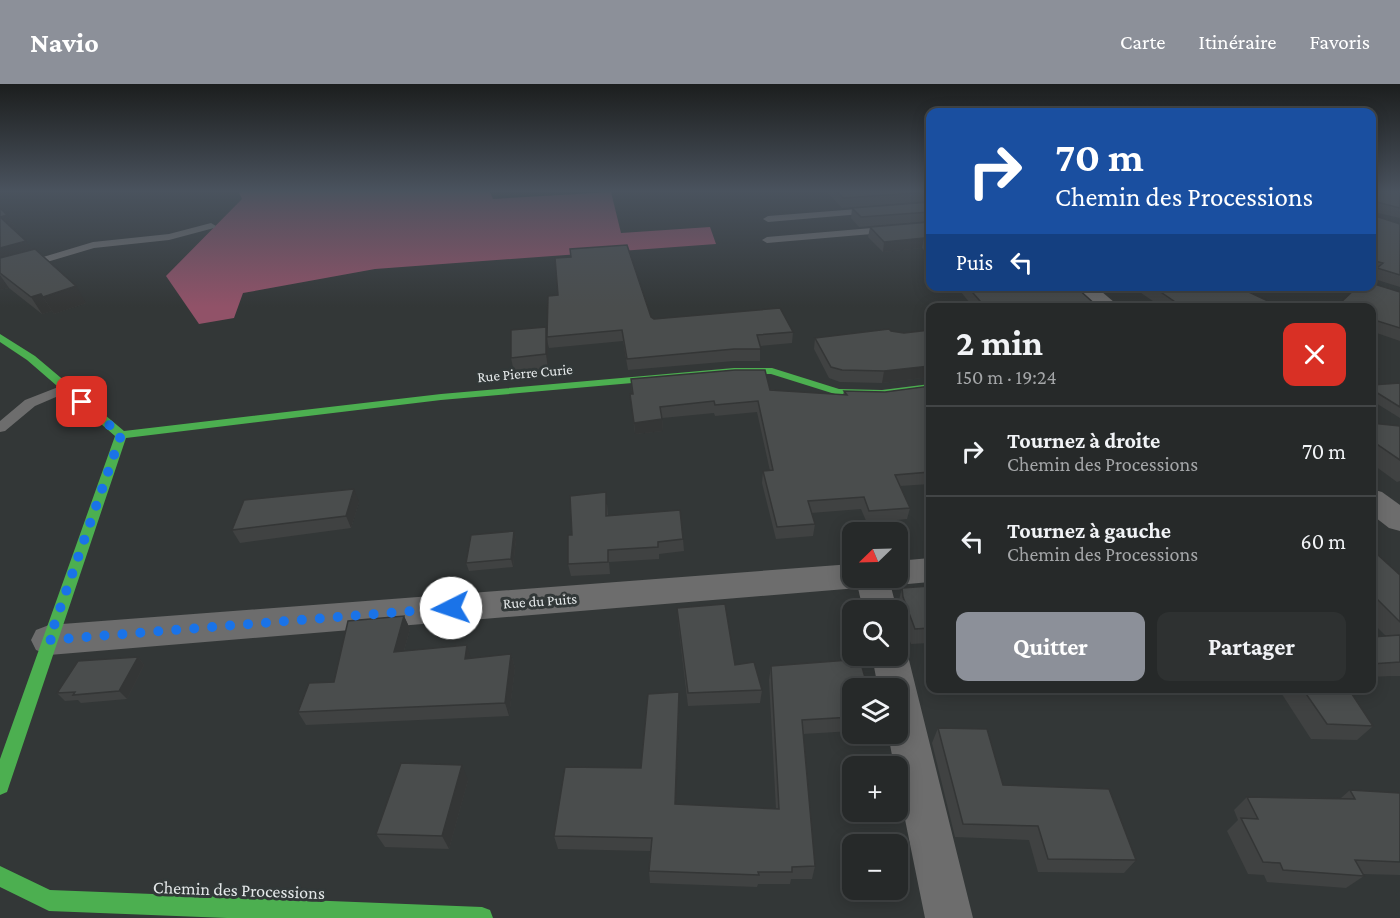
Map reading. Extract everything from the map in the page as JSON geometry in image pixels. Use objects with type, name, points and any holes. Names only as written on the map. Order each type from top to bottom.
[{"type":"street","points":[[1088,291],[1103,303]]},
{"type":"street","points":[[0,786],[121,435],[31,358],[1,339]]},
{"type":"street","name":"Rue Pierre Curie","points":[[121,435],[441,397],[734,371],[772,371],[838,392],[882,393],[926,388]]},
{"type":"street","points":[[1376,503],[1400,520]]},
{"type":"street","points":[[1376,528],[1400,526]]},
{"type":"street","points":[[908,572],[926,570]]},
{"type":"street","name":"Rue du Puits","points":[[49,640],[842,578]]},
{"type":"street","points":[[892,666],[949,918]]},
{"type":"street","name":"Chemin des Processions","points":[[0,876],[49,900],[482,918]]},
{"type":"lane","points":[[0,273],[93,244],[169,237],[203,229]]},
{"type":"lane","points":[[767,240],[896,229]]},
{"type":"lane","points":[[0,428],[40,396],[66,388]]},
{"type":"shaded area","points":[[212,229],[620,229],[621,233],[711,229],[716,244],[375,269],[243,293],[234,318],[199,324],[166,276]]},
{"type":"building","points":[[0,229],[13,229],[26,241],[0,248]]},
{"type":"building","points":[[872,229],[926,229],[926,240],[924,238],[884,242]]},
{"type":"building","points":[[1376,229],[1400,229],[1400,275],[1377,268],[1383,263],[1376,261]]},
{"type":"building","points":[[627,245],[651,317],[654,319],[780,308],[793,332],[757,335],[761,349],[734,349],[627,359],[622,330],[547,337],[548,296],[558,295],[555,258],[571,257],[570,249]]},
{"type":"building","points":[[35,249],[76,286],[43,297],[41,294],[31,297],[0,273],[0,258]]},
{"type":"building","points":[[1376,285],[1400,292],[1400,328],[1376,321],[1376,303],[1340,303],[1353,291],[1376,291]]},
{"type":"building","points":[[971,291],[1080,291],[1094,303],[982,303]]},
{"type":"building","points":[[1159,291],[1247,291],[1272,303],[1177,303]]},
{"type":"building","points":[[546,327],[546,354],[511,358],[511,330]]},
{"type":"building","points":[[889,329],[904,333],[926,330],[926,366],[884,371],[842,370],[831,367],[815,338]]},
{"type":"building","points":[[735,370],[765,370],[770,390],[847,395],[844,391],[885,392],[926,387],[926,472],[895,475],[910,508],[869,511],[864,497],[808,501],[815,524],[777,527],[763,471],[773,470],[758,401],[715,405],[714,401],[660,407],[662,419],[634,423],[630,394],[633,394],[631,379]]},
{"type":"building","points":[[1400,383],[1400,407],[1376,392],[1376,385]]},
{"type":"building","points":[[1376,424],[1400,426],[1400,460],[1376,443]]},
{"type":"building","points":[[354,489],[346,516],[232,530],[244,500]]},
{"type":"building","points":[[606,492],[606,516],[680,510],[683,539],[658,542],[658,547],[608,550],[608,562],[568,564],[568,535],[572,535],[570,496]]},
{"type":"building","points":[[514,531],[511,559],[466,563],[471,535]]},
{"type":"building","points":[[1376,555],[1400,575],[1400,622],[1376,598]]},
{"type":"building","points":[[926,586],[926,628],[915,629],[908,610],[908,600],[904,600],[902,588]]},
{"type":"building","points":[[725,604],[735,665],[754,662],[762,690],[688,693],[677,608]]},
{"type":"building","points":[[404,616],[394,652],[467,645],[465,659],[511,654],[505,703],[298,712],[309,683],[334,682],[348,621]]},
{"type":"building","points":[[1400,635],[1400,662],[1376,664],[1376,637]]},
{"type":"building","points":[[138,657],[119,691],[73,695],[75,692],[57,693],[78,661]]},
{"type":"building","points":[[842,661],[842,666],[862,667],[865,678],[842,678],[842,718],[802,720],[815,866],[792,867],[792,872],[758,872],[759,875],[649,871],[652,838],[554,836],[565,767],[641,768],[648,694],[679,692],[675,804],[779,809],[771,666]]},
{"type":"building","points":[[1305,693],[1351,693],[1373,726],[1327,724]]},
{"type":"building","points":[[938,728],[987,729],[1003,785],[1109,789],[1136,860],[1048,859],[1038,826],[963,824]]},
{"type":"building","points":[[401,763],[462,765],[442,836],[376,834]]},
{"type":"building","points":[[1350,790],[1400,793],[1400,862],[1355,860],[1364,876],[1283,870],[1280,863],[1263,862],[1241,818],[1258,819],[1247,797],[1355,799]]},
{"type":"traffic: fast","points":[[0,337],[31,358],[121,435]]},
{"type":"traffic: fast","points":[[121,435],[441,397],[734,371],[772,371],[838,392],[882,393],[926,388]]},
{"type":"traffic: fast","points":[[0,786],[121,435]]},
{"type":"traffic: fast","points":[[0,876],[49,900],[482,918]]},
{"type":"route","points":[[82,402],[121,435],[49,640],[451,608]]}]
